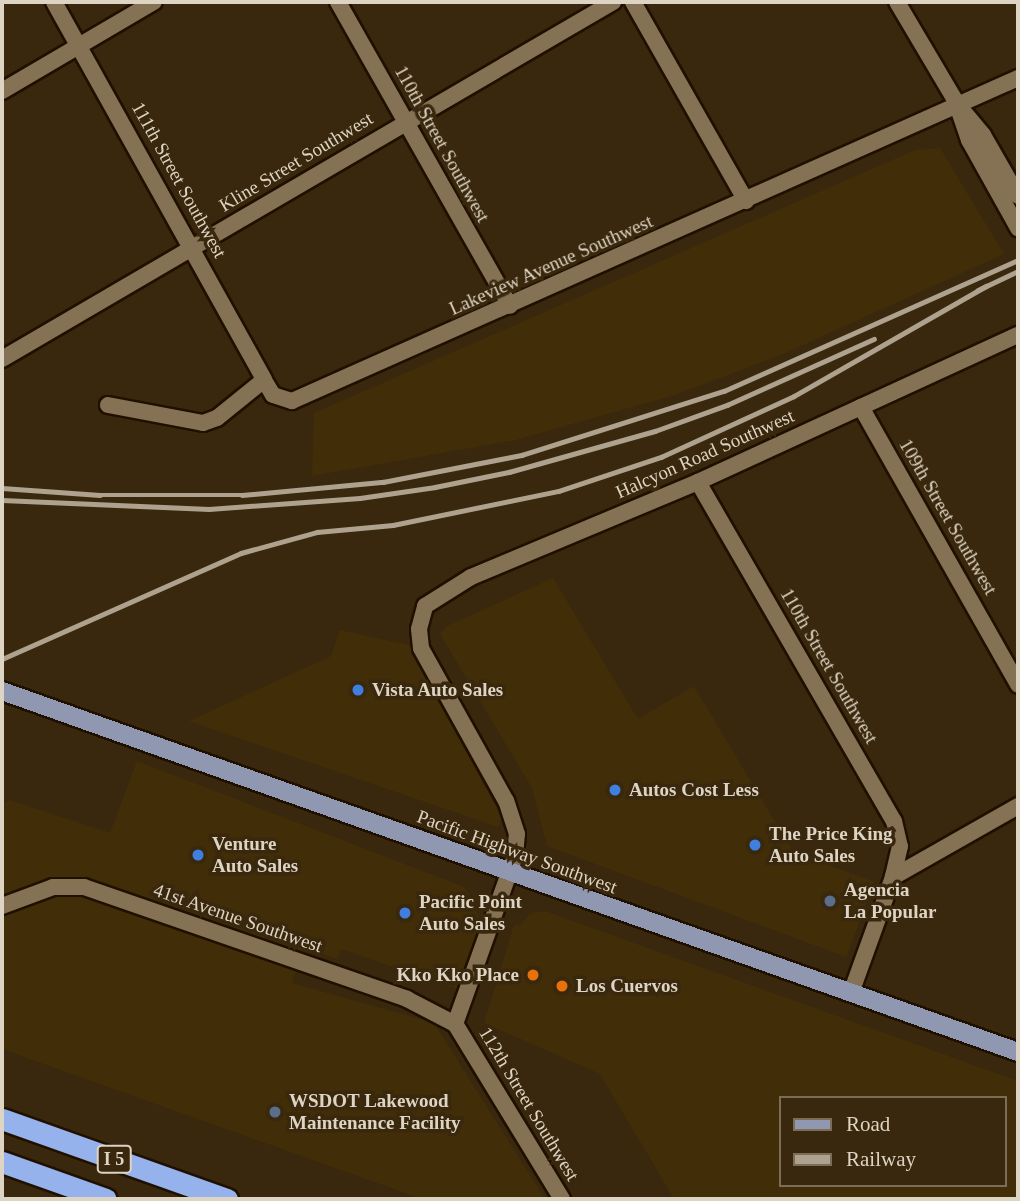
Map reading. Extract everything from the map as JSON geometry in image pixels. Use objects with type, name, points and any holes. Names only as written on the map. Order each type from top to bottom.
[{"type":"highway","name":"I 5","points":[[2,1119],[227,1199]]},
{"type":"highway","name":"I 5","points":[[2,1162],[106,1199]]},
{"type":"main road","name":"Pacific Highway Southwest","points":[[2,691],[1018,1052]]},
{"type":"street","name":"111th Street Southwest","points":[[54,2],[194,247],[264,380]]},
{"type":"street","points":[[2,91],[154,2]]},
{"type":"street","name":"110th Street Southwest","points":[[338,2],[510,306]]},
{"type":"street","name":"Kline Street Southwest","points":[[2,359],[404,121],[612,2]]},
{"type":"street","points":[[633,2],[746,201]]},
{"type":"street","points":[[897,2],[958,105],[983,135],[1018,196]]},
{"type":"street","name":"Lakeview Avenue Southwest","points":[[264,380],[273,395],[302,399],[1018,78]]},
{"type":"street","points":[[958,105],[969,140],[1018,228]]},
{"type":"street","name":"Halcyon Road Southwest","points":[[420,621],[425,606],[447,589],[698,482],[1018,335]]},
{"type":"street","points":[[107,405],[204,423],[217,418],[264,380]]},
{"type":"street","name":"109th Street Southwest","points":[[861,407],[1018,685]]},
{"type":"street","name":"110th Street Southwest","points":[[698,482],[894,821],[901,846],[893,877],[851,993]]},
{"type":"street","name":"112th Street Southwest","points":[[420,621],[422,651],[513,817],[517,841],[509,873],[455,1024],[562,1199]]},
{"type":"street","points":[[893,877],[1018,806]]},
{"type":"street","name":"41st Avenue Southwest","points":[[2,906],[53,887],[84,887],[407,999],[455,1024]]},
{"type":"shaded area","points":[[940,148],[1004,254],[783,354],[678,394],[516,440],[312,476],[314,413],[915,150]]},
{"type":"shaded area","points":[[553,578],[638,719],[694,686],[793,852],[875,882],[846,957],[547,846],[532,788],[440,634],[447,626]]},
{"type":"shaded area","points":[[340,630],[409,645],[502,818],[498,827],[189,721],[331,656]]},
{"type":"shaded area","points":[[137,761],[464,887],[476,904],[480,923],[460,990],[341,949],[337,959],[304,947],[292,983],[434,1023],[545,1199],[422,1199],[2,1049],[2,804],[10,800],[110,833]]},
{"type":"shaded area","points":[[545,911],[1018,1081],[1018,1199],[674,1199],[600,1074],[484,1023],[514,925],[519,926],[531,913]]},
{"type":"railway","points":[[2,488],[100,495],[242,495],[383,482],[522,455],[724,391],[1018,260]]},
{"type":"railway","points":[[978,290],[1018,271]]},
{"type":"railway","points":[[2,659],[241,553],[317,532],[393,525],[559,491],[661,457],[794,396],[986,286]]},
{"type":"railway","points":[[2,500],[209,509],[360,498],[435,487],[509,472],[655,431],[727,405],[874,339]]},
{"type":"place","name":"Vista Auto Sales","points":[[358,690]]},
{"type":"place","name":"Autos Cost Less","points":[[615,790]]},
{"type":"place","name":"The Price King Auto Sales","points":[[755,845]]},
{"type":"place","name":"Venture Auto Sales","points":[[198,855]]},
{"type":"place","name":"Agencia La Popular","points":[[830,901]]},
{"type":"place","name":"Pacific Point Auto Sales","points":[[405,913]]},
{"type":"place","name":"Kko Kko Place","points":[[533,975]]},
{"type":"place","name":"Los Cuervos","points":[[562,986]]},
{"type":"place","name":"WSDOT Lakewood Maintenance Facility","points":[[275,1112]]}]
